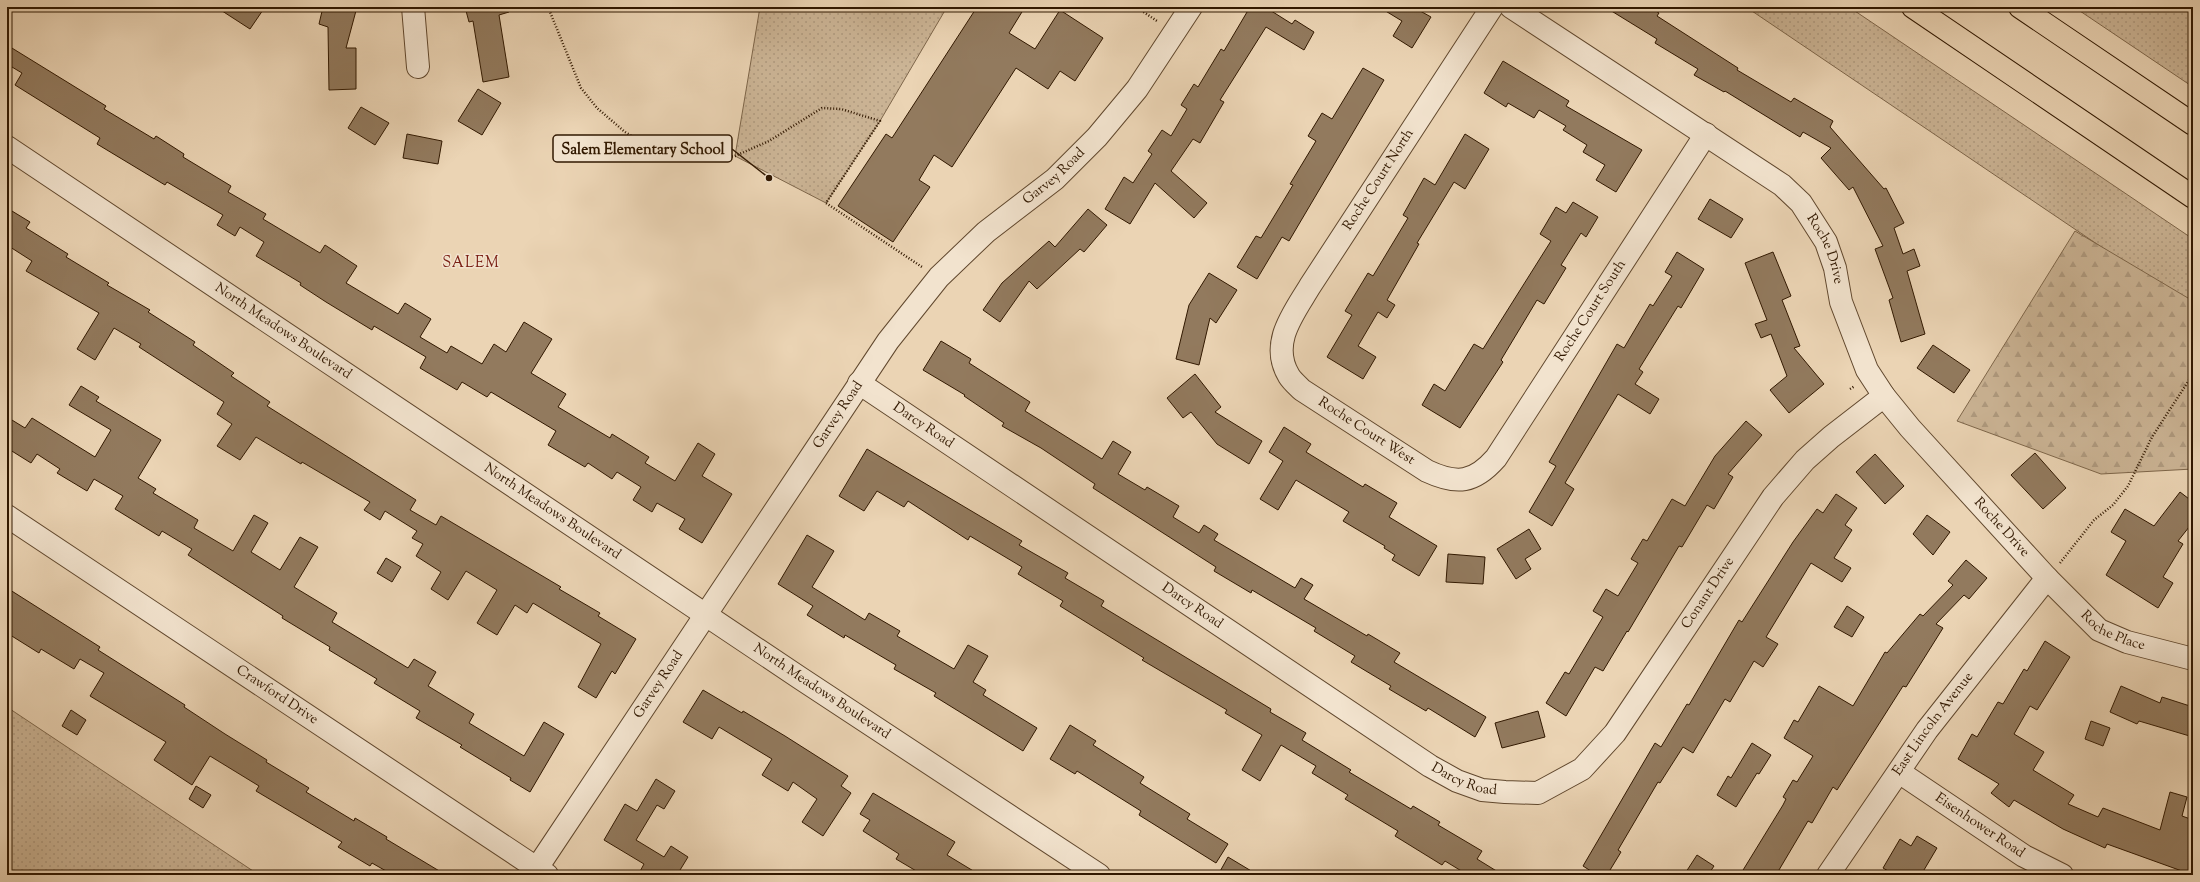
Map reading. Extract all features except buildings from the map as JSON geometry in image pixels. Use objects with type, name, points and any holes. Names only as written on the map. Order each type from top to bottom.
[{"type":"highway","points":[[1913,7],[2193,197]]},
{"type":"highway","points":[[2020,7],[2193,124]]},
{"type":"street","points":[[413,7],[418,67]]},
{"type":"street","name":"Garvey Road","points":[[542,872],[706,614],[888,341],[939,277],[986,232],[1055,179],[1097,137],[1137,89],[1191,7]]},
{"type":"street","name":"Roche Court North","points":[[1283,358],[1282,340],[1287,323],[1492,7]]},
{"type":"street","name":"Roche Drive","points":[[1511,7],[1782,185],[1801,203],[1815,222],[1826,242],[1835,268],[1841,302],[1867,370],[1884,396],[1910,428],[2047,578]]},
{"type":"street","name":"Roche Court South","points":[[1467,479],[1484,472],[1496,458],[1706,134]]},
{"type":"street","name":"North Meadows Boulevard","points":[[7,147],[1099,875]]},
{"type":"street","name":"Roche Court West","points":[[1283,358],[1289,376],[1302,390],[1440,477],[1446,480],[1467,479]]},
{"type":"street","name":"Darcy Road","points":[[859,383],[1430,766],[1457,781],[1482,790],[1538,793]]},
{"type":"street","name":"Conant Drive","points":[[1538,793],[1582,769],[1615,732],[1773,497],[1805,460],[1831,437],[1884,396]]},
{"type":"street","name":"Crawford Drive","points":[[7,516],[542,872]]},
{"type":"street","name":"Roche Place","points":[[2047,578],[2099,630],[2127,642],[2193,659]]},
{"type":"street","name":"East Lincoln Avenue","points":[[1828,875],[1963,683],[2047,578]]},
{"type":"street","name":"Eisenhower Road","points":[[1899,772],[2024,856],[2062,875]]},
{"type":"path","points":[[548,7],[581,88],[597,108],[625,132],[654,150],[680,160],[709,160],[735,156],[769,141],[822,108],[841,109],[880,121],[826,203],[918,265],[939,277]]},
{"type":"path","points":[[1136,7],[1158,22]]},
{"type":"path","points":[[2047,578],[2094,520],[2113,505],[2128,486],[2152,437],[2193,374]]},
{"type":"green space","points":[[760,7],[947,7],[880,121],[826,203],[735,156]]},
{"type":"green space","points":[[1746,7],[1849,7],[2193,239],[2193,307],[2125,263]]},
{"type":"green space","points":[[2074,7],[2193,7],[2193,87]]},
{"type":"green space","points":[[2075,231],[2193,301],[2193,469],[2101,474],[1957,421]]},
{"type":"green space","points":[[7,707],[259,875],[7,875]]},
{"type":"place","name":"Salem Elementary School","points":[[769,178]]},
{"type":"district","name":"SALEM","points":[[471,263]]}]
